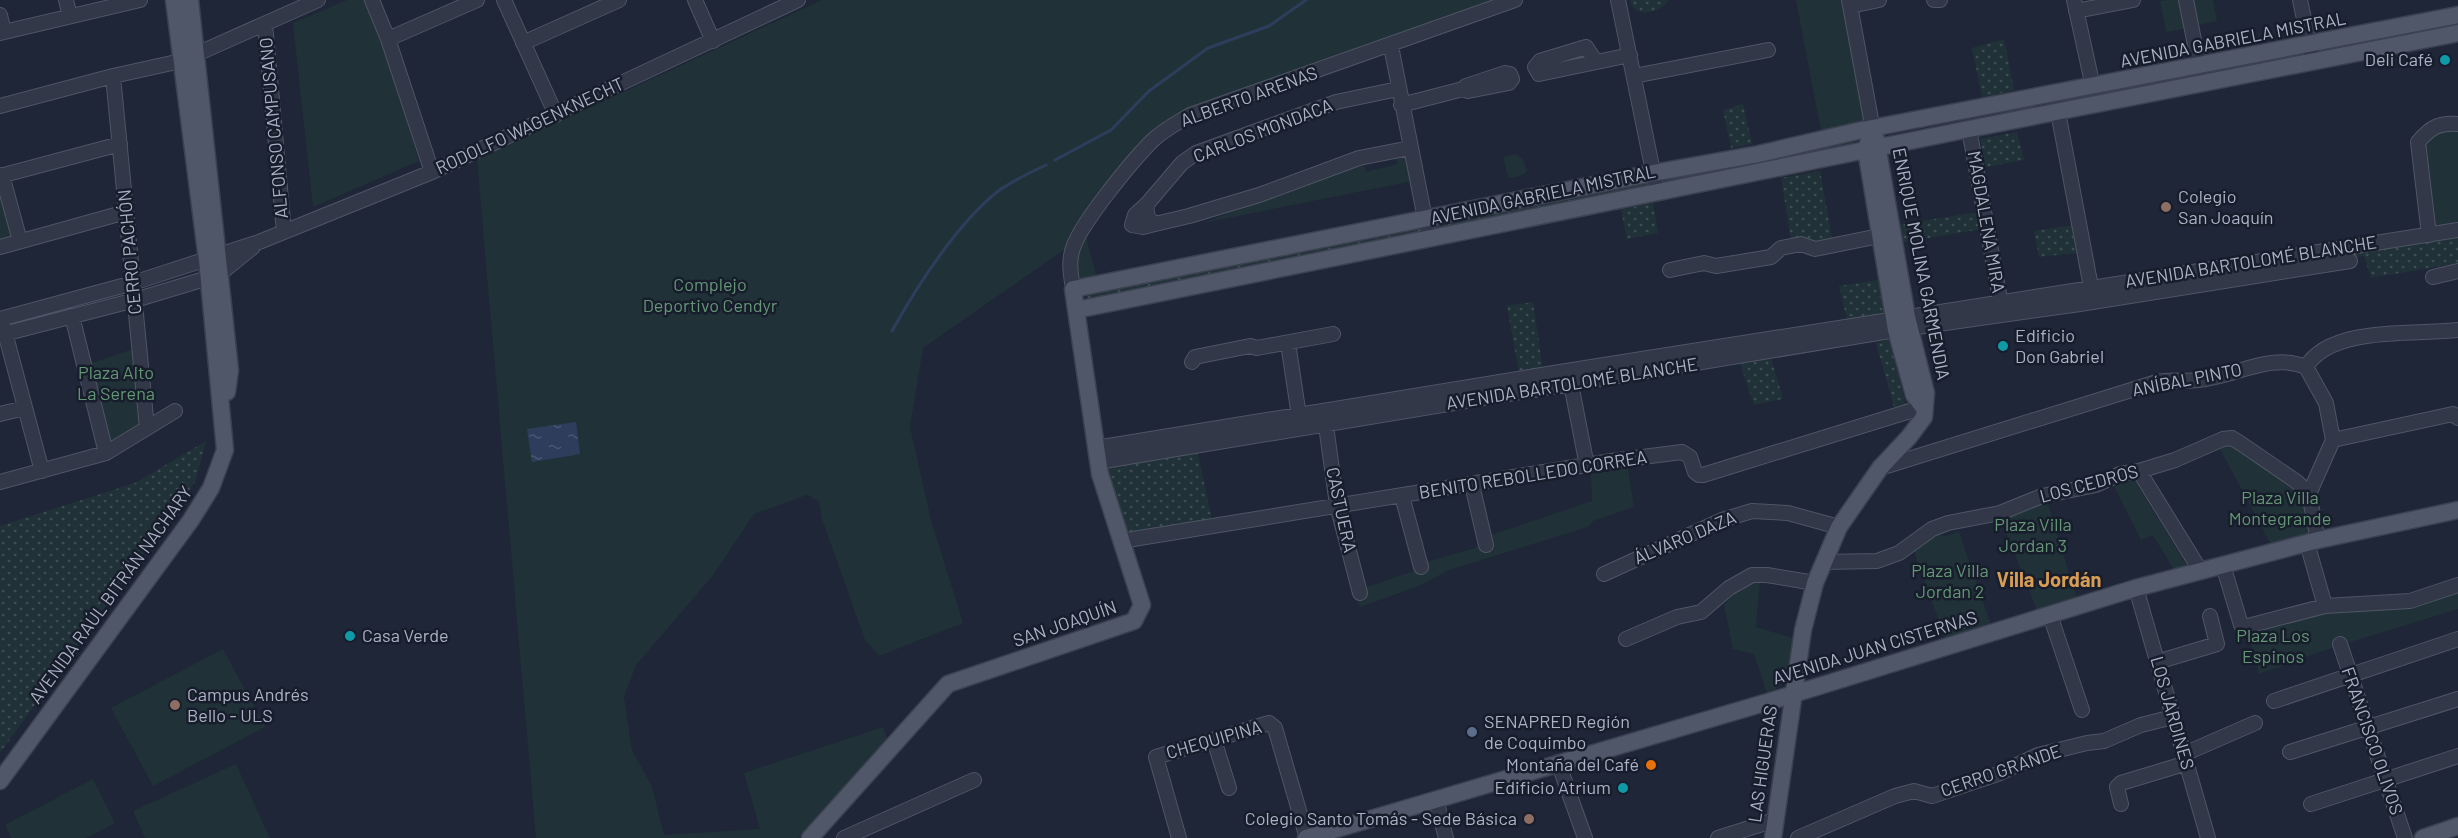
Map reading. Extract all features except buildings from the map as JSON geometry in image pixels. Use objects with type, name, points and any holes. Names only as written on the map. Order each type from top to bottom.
[{"type":"main road","name":"AVENIDA RAÚL BITRÁN NACHARY","points":[[0,782],[191,520],[211,488],[225,450],[224,419],[230,370],[214,275],[188,58],[174,0]]},
{"type":"main road","name":"AVENIDA RAÚL BITRÁN NACHARY","points":[[188,58],[190,0]]},
{"type":"main road","name":"AVENIDA GABRIELA MISTRAL","points":[[1076,310],[1657,191],[2058,112],[2312,53],[2458,15]]},
{"type":"main road","name":"AVENIDA GABRIELA MISTRAL","points":[[1073,289],[2199,65],[2312,53],[2458,33]]},
{"type":"main road","name":"ENRIQUE MOLINA GARMENDIA","points":[[1792,694],[1803,630],[1815,583],[1839,527],[1880,468],[1922,422],[1926,393],[1902,323],[1872,148],[1873,130]]},
{"type":"main road","name":"SAN JOAQUÍN","points":[[810,838],[948,684],[1134,621],[1142,605],[1097,455],[1073,289]]},
{"type":"main road","name":"AVENIDA JUAN CISTERNAS","points":[[1307,838],[1792,694],[2136,588],[2313,542],[2458,510]]},
{"type":"main road","name":"LAS HIGUERAS","points":[[1773,838],[1792,694]]},
{"type":"main road","points":[[2423,838],[2458,826]]},
{"type":"street","points":[[66,0],[70,16]]},
{"type":"street","points":[[0,15],[2,32],[140,0]]},
{"type":"street","points":[[0,106],[188,58],[318,0]]},
{"type":"street","points":[[372,0],[388,39],[432,172]]},
{"type":"street","points":[[388,39],[477,0]]},
{"type":"street","points":[[504,0],[556,115]]},
{"type":"street","points":[[523,43],[619,0]]},
{"type":"street","points":[[695,0],[713,40]]},
{"type":"street","name":"RODOLFO WAGENKNECHT","points":[[0,317],[133,283],[259,243],[432,172],[798,0]]},
{"type":"street","name":"ALBERTO ARENAS","points":[[1073,289],[1069,263],[1076,238],[1145,149],[1168,128],[1190,115],[1391,46],[1515,0]]},
{"type":"street","points":[[1618,0],[1657,191]]},
{"type":"street","points":[[1849,3],[1879,0]]},
{"type":"street","points":[[1934,0],[1940,0]]},
{"type":"street","points":[[2093,87],[2075,5],[2133,0]]},
{"type":"street","points":[[2186,0],[2199,65]]},
{"type":"street","points":[[2300,0],[2312,53]]},
{"type":"street","name":"ENRIQUE MOLINA GARMENDIA","points":[[1849,3],[1873,130]]},
{"type":"street","name":"ALFONSO CAMPUSANO","points":[[265,24],[284,232]]},
{"type":"street","points":[[1391,46],[1429,238]]},
{"type":"street","points":[[1634,76],[1768,50]]},
{"type":"street","points":[[1596,62],[1630,56]]},
{"type":"street","name":"CERRO PACHÓN","points":[[113,76],[147,428]]},
{"type":"street","name":"CARLOS MONDACA","points":[[1398,89],[1336,102],[1196,153],[1182,163],[1147,204],[1146,213],[1155,224],[1189,216],[1259,195],[1359,158],[1410,148]]},
{"type":"street","points":[[1401,105],[1463,89]]},
{"type":"street","points":[[2015,102],[2018,119]]},
{"type":"street","points":[[2058,112],[2091,287]]},
{"type":"street","points":[[2429,235],[2418,142],[2427,131],[2439,124],[2458,124]]},
{"type":"street","name":"MAGDALENA MIRA","points":[[1969,129],[2001,308]]},
{"type":"street","points":[[20,241],[1,175],[120,144]]},
{"type":"street","points":[[0,247],[126,212]]},
{"type":"street","name":"AVENIDA BARTOLOMÉ BLANCHE","points":[[2045,301],[2091,287],[2458,230]]},
{"type":"street","points":[[1670,270],[1704,263],[1716,267],[1772,257],[1781,248],[1801,244],[1815,249],[1887,235]]},
{"type":"street","name":"RODOLFO WAGENKNECHT","points":[[3,334],[135,300],[214,275],[259,243]]},
{"type":"street","name":"AVENIDA BARTOLOMÉ BLANCHE","points":[[1097,455],[1326,426],[1902,323],[2045,301],[2350,261]]},
{"type":"street","points":[[2433,277],[2458,271]]},
{"type":"street","points":[[72,316],[106,453]]},
{"type":"street","points":[[0,317],[42,471]]},
{"type":"street","points":[[2325,606],[2313,542],[2309,494],[2333,440],[2326,403],[2306,366],[2322,351],[2342,342],[2381,334],[2458,330]]},
{"type":"street","points":[[1192,362],[1195,357],[1228,350],[1288,343],[1333,334]]},
{"type":"street","points":[[1288,343],[1299,416]]},
{"type":"street","name":"AVENIDA BARTOLOMÉ BLANCHE","points":[[1097,455],[1299,416],[1548,374],[1766,346]]},
{"type":"street","name":"ANÍBAL PINTO","points":[[1880,468],[2157,382],[2172,379],[2198,381],[2268,362],[2292,360],[2306,366]]},
{"type":"street","points":[[1571,384],[1587,466]]},
{"type":"street","name":"BENITO REBOLLEDO CORREA","points":[[1121,541],[1682,452],[1690,457],[1695,472],[1704,475],[1923,407]]},
{"type":"street","points":[[0,414],[25,408]]},
{"type":"street","points":[[0,482],[106,453],[176,411]]},
{"type":"street","points":[[2333,440],[2453,414],[2458,418]]},
{"type":"street","name":"CASTUERA","points":[[1326,426],[1337,506],[1360,593]]},
{"type":"street","name":"LOS CEDROS","points":[[1823,562],[1877,561],[1899,553],[1932,529],[2000,513],[2031,499],[2096,485],[2120,474],[2175,460],[2223,439],[2232,438],[2297,482],[2309,494]]},
{"type":"street","points":[[2139,471],[2200,570]]},
{"type":"street","points":[[1472,485],[1486,545]]},
{"type":"street","points":[[1402,496],[1421,567]]},
{"type":"street","name":"ÁLVARO DAZA","points":[[1604,574],[1722,520],[1752,511],[1788,513],[1839,527]]},
{"type":"street","points":[[2223,565],[2241,625],[2244,627],[2325,606],[2410,601],[2458,585]]},
{"type":"street","points":[[1626,639],[1677,617],[1701,612],[1729,588],[1752,576],[1767,575],[1815,583]]},
{"type":"street","name":"LOS JARDINES","points":[[2136,588],[2208,838]]},
{"type":"street","points":[[2050,615],[2082,710]]},
{"type":"street","points":[[2157,662],[2217,644],[2210,616]]},
{"type":"street","points":[[2274,701],[2458,639]]},
{"type":"street","name":"FRANCISCO OLIVOS","points":[[2340,644],[2405,838]]},
{"type":"street","points":[[2290,752],[2458,699]]},
{"type":"street","name":"CERRO GRANDE","points":[[1798,838],[1896,796],[1914,791],[1932,795],[1948,791],[1998,774],[2038,755],[2104,741],[2140,725],[2173,717]]},
{"type":"street","name":"CHEQUIPINA","points":[[1179,838],[1156,757],[1269,723],[1273,724],[1307,838]]},
{"type":"street","points":[[2121,804],[2116,787],[2117,778],[2185,759],[2254,723]]},
{"type":"street","points":[[1214,740],[1229,788]]},
{"type":"street","points":[[2311,804],[2458,756]]},
{"type":"street","points":[[1558,762],[1585,838]]},
{"type":"street","points":[[843,838],[974,780]]},
{"type":"street","points":[[1436,800],[1446,838]]},
{"type":"street","points":[[1718,838],[1775,820]]},
{"type":"green space","points":[[347,0],[364,0],[385,47],[419,161],[313,207],[293,23]]},
{"type":"green space","name":"Complejo Deportivo Cendyr","points":[[822,0],[1493,0],[1187,111],[1106,186],[1068,238],[1065,249],[923,348],[910,427],[931,520],[963,623],[879,656],[865,640],[822,519],[819,501],[807,495],[754,514],[714,574],[636,665],[624,697],[632,750],[652,787],[664,835],[760,829],[744,773],[883,727],[887,738],[799,838],[536,838],[477,160]]},
{"type":"green space","points":[[1630,0],[1669,0],[1654,11],[1642,12],[1632,6]]},
{"type":"green space","points":[[1796,0],[1843,0],[1866,122],[1821,131]]},
{"type":"green space","points":[[2177,0],[2183,3],[2188,28],[2166,32],[2160,1]]},
{"type":"green space","points":[[2193,0],[2213,0],[2217,21],[2197,25]]},
{"type":"green space","points":[[2004,39],[2014,90],[1982,97],[1972,48]]},
{"type":"green space","points":[[1743,104],[1752,144],[1731,148],[1723,110]]},
{"type":"green space","points":[[2458,129],[2458,226],[2430,230],[2422,144],[2438,131]]},
{"type":"green space","points":[[2017,132],[2024,160],[1986,167],[1980,139]]},
{"type":"green space","points":[[1852,140],[1856,144],[1665,185],[1664,176]]},
{"type":"green space","points":[[1515,154],[1522,158],[1527,170],[1521,176],[1508,177],[1503,157]]},
{"type":"green space","points":[[1396,158],[1406,158],[1409,161],[1413,181],[1203,223],[1363,163],[1366,172],[1398,164]]},
{"type":"green space","points":[[1820,171],[1832,238],[1812,243],[1803,238],[1791,240],[1781,178]]},
{"type":"green space","points":[[1649,180],[1651,188],[1435,232],[1434,225]]},
{"type":"green space","points":[[0,192],[12,236],[0,239]]},
{"type":"green space","points":[[1653,203],[1658,233],[1627,239],[1621,210]]},
{"type":"green space","points":[[1979,212],[1982,229],[1899,243],[1896,225]]},
{"type":"green space","points":[[2072,225],[2076,253],[2039,257],[2034,231]]},
{"type":"green space","points":[[1421,226],[1423,234],[1090,301],[1086,297],[1088,292]]},
{"type":"green space","points":[[2458,235],[2458,263],[2371,278],[2364,256],[1917,325],[2105,289]]},
{"type":"green space","points":[[1086,236],[1097,279],[1079,280],[1077,257]]},
{"type":"green space","points":[[1878,280],[1883,313],[1847,320],[1839,286]]},
{"type":"green space","points":[[1533,302],[1543,370],[1519,373],[1507,306]]},
{"type":"green space","points":[[1889,340],[1906,405],[1895,410],[1876,343]]},
{"type":"green space","name":"Plaza Alto La Serena","points":[[139,347],[147,428],[106,453],[83,366]]},
{"type":"green space","points":[[1771,358],[1783,399],[1754,405],[1740,364]]},
{"type":"green space","points":[[206,441],[195,482],[0,753],[0,526],[135,483]]},
{"type":"green space","name":"Plaza Villa Montegrande","points":[[2230,445],[2236,446],[2302,492],[2313,538],[2273,548],[2220,449]]},
{"type":"green space","points":[[1198,453],[1212,520],[1129,534],[1107,467]]},
{"type":"green space","points":[[1628,468],[1634,507],[1593,521],[1588,527],[1449,570],[1419,586],[1360,607],[1355,591],[1426,567],[1426,562],[1475,548],[1488,536],[1592,501],[1591,474]]},
{"type":"green space","points":[[2135,481],[2187,566],[2174,570],[2153,535],[2141,540],[2113,484]]},
{"type":"green space","name":"Plaza Villa Jordan 3","points":[[2048,503],[2077,600],[2038,613],[2001,520]]},
{"type":"green space","name":"Plaza Villa Jordan 2","points":[[1959,532],[1992,628],[1946,641],[1912,545],[1929,533],[1946,536]]},
{"type":"green space","points":[[1760,582],[1756,627],[1796,639],[1793,665],[1788,678],[1767,693],[1754,654],[1733,649],[1724,605],[1744,587]]},
{"type":"green space","name":"Plaza Los Espinos","points":[[2458,591],[2458,609],[2331,648],[2259,674],[2248,632],[2326,611]]},
{"type":"green space","points":[[223,649],[265,727],[153,786],[111,708]]},
{"type":"green space","points":[[236,764],[270,838],[145,838],[133,811]]},
{"type":"green space","points":[[93,779],[115,823],[86,838],[11,838],[5,825]]},
{"type":"water","points":[[576,422],[580,454],[532,462],[527,429]]},
{"type":"waterway","points":[[1055,160],[1111,130],[1149,91],[1208,48],[1269,26],[1306,0]]},
{"type":"waterway","points":[[892,331],[913,295],[967,221],[997,192],[1046,165]]},
{"type":"place","name":"Deli Café","points":[[2445,60]]},
{"type":"place","name":"Colegio San Joaquín","points":[[2166,207]]},
{"type":"place","name":"Edificio Don Gabriel","points":[[2003,346]]},
{"type":"place","name":"Casa Verde","points":[[350,636]]},
{"type":"place","name":"Campus Andrés Bello - ULS","points":[[175,705]]},
{"type":"place","name":"SENAPRED Región de Coquimbo","points":[[1472,732]]},
{"type":"place","name":"Montaña del Café","points":[[1651,765]]},
{"type":"place","name":"Edificio Atrium","points":[[1623,788]]},
{"type":"place","name":"Colegio Santo Tomás - Sede Básica","points":[[1529,819]]},
{"type":"district","name":"Villa Jordán","points":[[2049,580]]}]
